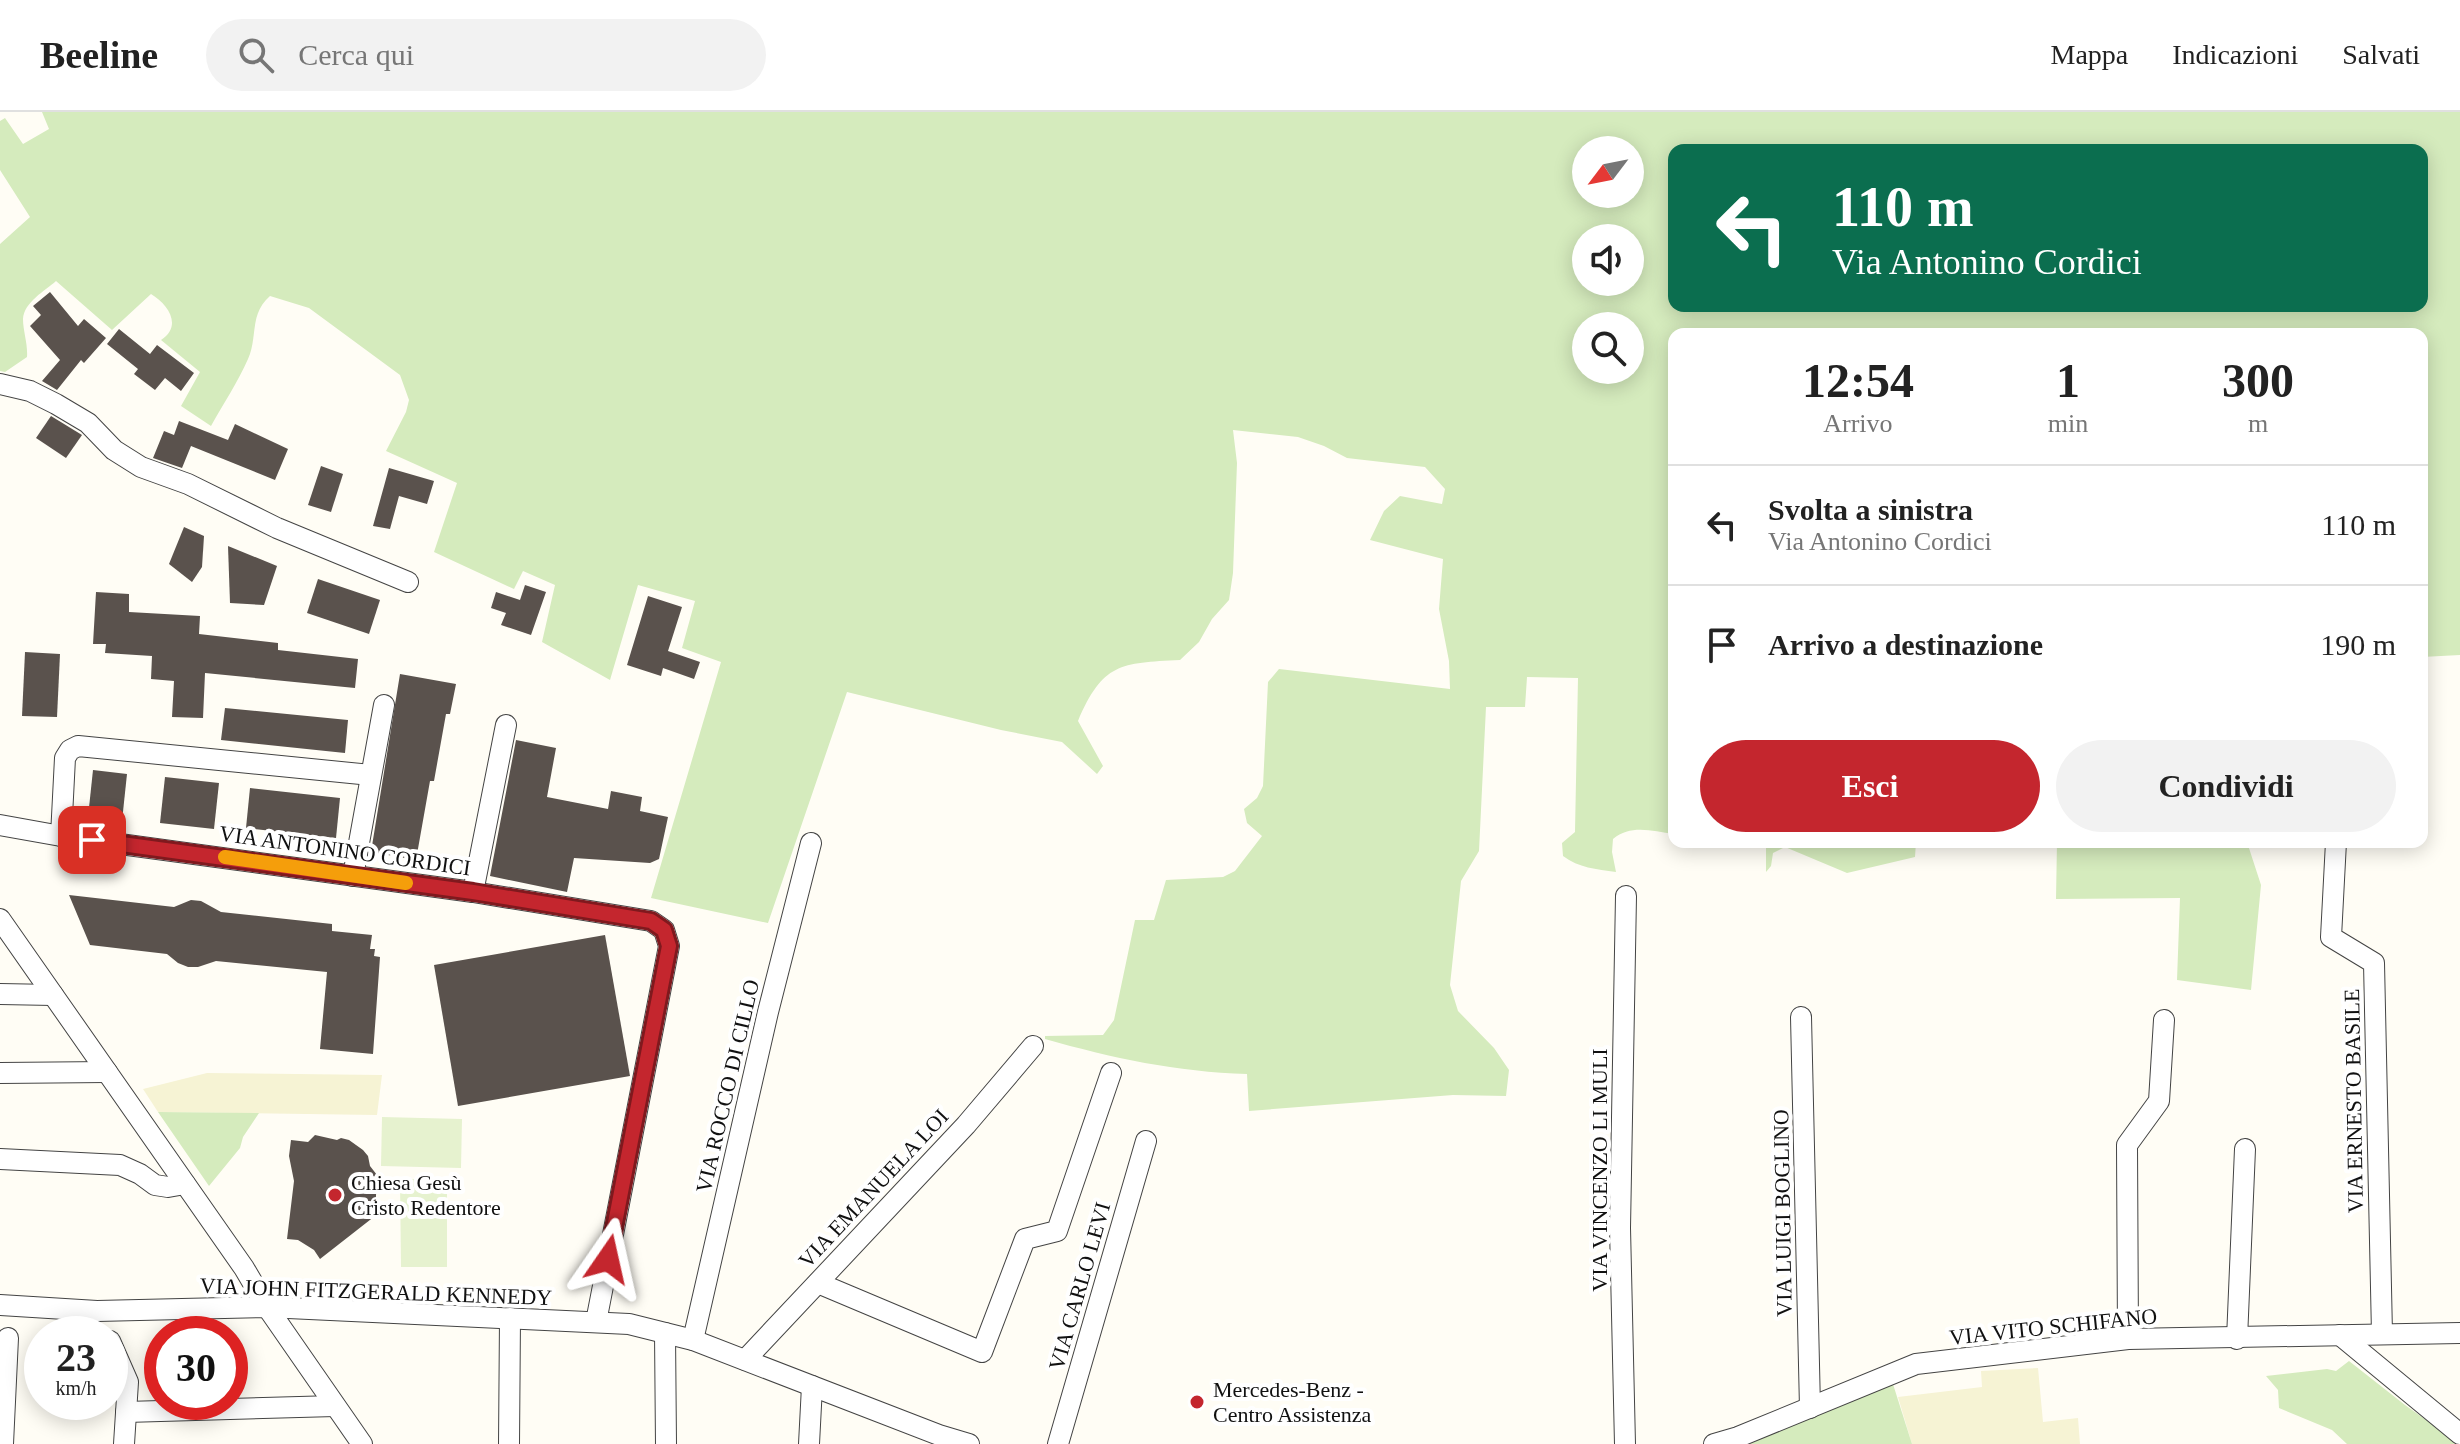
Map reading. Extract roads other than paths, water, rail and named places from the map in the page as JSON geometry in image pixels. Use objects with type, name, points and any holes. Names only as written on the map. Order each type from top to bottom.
[{"type":"street","points":[[0,384],[30,391],[56,404],[88,423],[114,450],[141,467],[188,484],[277,528],[408,582]]},
{"type":"street","points":[[353,876],[384,705]]},
{"type":"street","points":[[473,892],[506,725]]},
{"type":"street","points":[[61,836],[65,758],[70,750],[78,746],[371,775]]},
{"type":"street","name":"VIA ANTONINO CORDICI","points":[[0,825],[473,892],[651,921],[664,930],[669,946],[596,1322]]},
{"type":"street","name":"VIA ROCCO DI CILLO","points":[[693,1340],[768,1012],[811,843]]},
{"type":"street","name":"VIA ERNESTO BASILE","points":[[2336,848],[2331,937],[2374,963],[2382,1334]]},
{"type":"street","name":"VIA VINCENZO LI MULI","points":[[1625,1444],[1620,1228],[1626,896]]},
{"type":"street","points":[[0,919],[244,1268],[267,1307],[362,1444]]},
{"type":"street","points":[[0,994],[53,995]]},
{"type":"street","name":"VIA LUIGI BOGLINO","points":[[1801,1017],[1810,1408]]},
{"type":"street","points":[[2128,1339],[2127,1145],[2159,1101],[2164,1020]]},
{"type":"street","name":"VIA EMANUELA LOI","points":[[745,1360],[966,1125],[1033,1046]]},
{"type":"street","points":[[0,1073],[107,1072]]},
{"type":"street","points":[[818,1283],[982,1352],[1025,1239],[1057,1231],[1111,1073]]},
{"type":"street","name":"VIA CARLO LEVI","points":[[1058,1444],[1146,1141]]},
{"type":"street","points":[[2237,1339],[2245,1149]]},
{"type":"street","points":[[0,1159],[120,1165],[155,1185],[168,1187],[185,1184]]},
{"type":"street","name":"VIA JOHN FITZGERALD KENNEDY","points":[[0,1305],[97,1311],[267,1307],[629,1324],[693,1340],[969,1444]]},
{"type":"street","points":[[97,1311],[99,1316]]},
{"type":"street","points":[[509,1444],[510,1318]]},
{"type":"street","points":[[665,1333],[666,1444]]},
{"type":"street","name":"VIA VITO SCHIFANO","points":[[1714,1444],[1916,1364],[2128,1339],[2460,1333]]},
{"type":"street","points":[[2340,1335],[2460,1434]]},
{"type":"street","points":[[3,1444],[8,1338]]},
{"type":"street","points":[[809,1444],[812,1386]]},
{"type":"street","points":[[128,1412],[335,1406]]},
{"type":"street","points":[[124,1444],[126,1420]]},
{"type":"place","name":"Chiesa Gesù Cristo Redentore","points":[[335,1195]]},
{"type":"place","name":"Mercedes-Benz - Centro Assistenza","points":[[1197,1402]]}]
